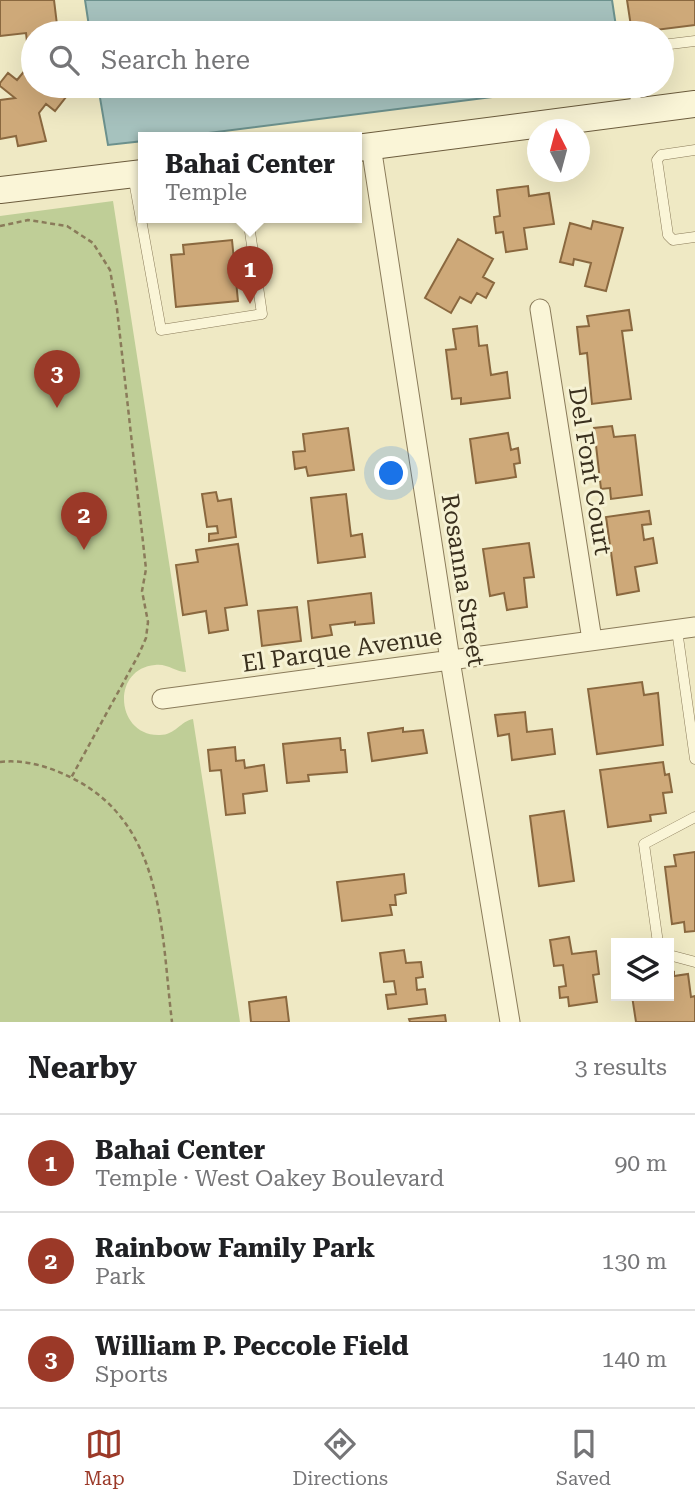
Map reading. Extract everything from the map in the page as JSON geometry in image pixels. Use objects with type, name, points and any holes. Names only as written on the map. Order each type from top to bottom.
[{"type":"main road","points":[[364,147],[636,99],[695,104]]},
{"type":"main road","points":[[0,190],[138,174]]},
{"type":"street","name":"Rosanna Street","points":[[364,147],[510,1022]]},
{"type":"street","name":"Del Font Court","points":[[540,309],[592,640]]},
{"type":"street","name":"El Parque Avenue","points":[[162,699],[686,629]]},
{"type":"lane","points":[[674,44],[695,41]]},
{"type":"lane","points":[[695,150],[661,155],[657,160],[668,235],[673,240],[695,237]]},
{"type":"lane","points":[[145,223],[161,330],[262,314],[249,223]]},
{"type":"lane","points":[[686,629],[695,759]]},
{"type":"lane","points":[[657,938],[643,844],[695,817]]},
{"type":"lane","points":[[674,957],[695,962]]},
{"type":"path","points":[[0,226],[28,220],[67,226],[80,233],[93,243],[110,270],[117,309],[143,523],[146,569],[142,591],[148,622],[146,638],[139,654],[71,778]]},
{"type":"path","points":[[0,762],[22,761],[71,778],[91,790],[116,812],[140,846],[149,865],[157,904],[172,1022]]},
{"type":"green space","points":[[113,201],[186,672],[159,665],[140,669],[125,689],[124,702],[127,715],[134,725],[145,733],[165,734],[193,719],[240,1022],[0,1022],[0,216]]},
{"type":"water","points":[[85,0],[612,0],[615,21],[88,21]]},
{"type":"water","points":[[100,98],[485,98],[216,132],[138,132],[138,142],[108,145]]},
{"type":"building","points":[[0,0],[54,0],[57,21],[21,21],[21,34],[0,36]]},
{"type":"building","points":[[627,0],[695,0],[695,25],[674,28],[674,21],[630,21]]},
{"type":"building","points":[[8,73],[17,80],[21,75],[21,98],[65,98],[55,111],[46,104],[39,113],[46,141],[18,146],[16,136],[0,139],[0,100],[15,98],[0,86],[0,83]]},
{"type":"building","points":[[528,186],[529,196],[549,193],[554,224],[524,228],[527,249],[506,252],[503,232],[496,233],[494,217],[500,216],[497,190]]},
{"type":"building","points":[[593,221],[623,228],[606,291],[585,286],[591,263],[574,259],[573,265],[560,262],[570,223],[591,229]]},
{"type":"building","points":[[458,239],[493,259],[483,277],[494,283],[486,298],[477,293],[471,303],[460,297],[451,313],[425,298]]},
{"type":"building","points":[[232,240],[238,301],[176,307],[171,255],[184,254],[183,245]]},
{"type":"building","points":[[629,310],[632,330],[622,331],[631,399],[592,404],[587,353],[580,354],[577,327],[589,326],[587,316]]},
{"type":"building","points":[[477,326],[479,346],[487,345],[491,375],[507,372],[510,398],[461,404],[461,398],[452,399],[446,350],[456,349],[453,329]]},
{"type":"building","points":[[612,426],[614,437],[635,435],[642,495],[611,499],[610,488],[601,489],[594,428]]},
{"type":"building","points":[[348,428],[354,470],[308,476],[306,467],[295,469],[293,452],[305,451],[303,434]]},
{"type":"building","points":[[508,433],[511,450],[518,448],[520,463],[514,464],[516,477],[476,483],[470,439]]},
{"type":"building","points":[[216,492],[218,501],[231,499],[236,537],[209,541],[209,534],[218,533],[217,526],[207,527],[202,494]]},
{"type":"building","points":[[346,494],[351,536],[362,534],[365,557],[318,563],[311,498]]},
{"type":"building","points":[[649,511],[651,524],[642,525],[644,540],[653,538],[657,563],[635,567],[639,591],[617,595],[606,517]]},
{"type":"building","points":[[529,543],[534,577],[524,578],[527,607],[507,610],[504,593],[490,596],[483,549]]},
{"type":"building","points":[[238,544],[247,605],[225,608],[228,630],[209,633],[206,611],[183,615],[176,565],[198,562],[196,550]]},
{"type":"building","points":[[371,593],[374,623],[330,625],[332,635],[312,638],[308,601]]},
{"type":"building","points":[[297,607],[301,641],[262,646],[258,611]]},
{"type":"building","points":[[642,682],[644,695],[658,693],[663,745],[597,754],[588,689]]},
{"type":"building","points":[[525,712],[527,732],[552,729],[555,754],[512,760],[509,734],[498,736],[495,715]]},
{"type":"building","points":[[403,728],[403,732],[423,730],[427,753],[372,761],[368,733]]},
{"type":"building","points":[[340,738],[341,750],[345,750],[347,772],[308,775],[309,781],[287,783],[283,744]]},
{"type":"building","points":[[235,747],[236,761],[244,760],[245,768],[264,765],[267,791],[243,794],[245,813],[226,815],[221,770],[210,771],[208,750]]},
{"type":"building","points":[[663,762],[665,775],[669,774],[672,792],[663,793],[666,813],[650,815],[651,821],[608,827],[600,770]]},
{"type":"building","points":[[564,811],[574,881],[539,886],[530,816]]},
{"type":"building","points":[[695,852],[695,931],[685,932],[684,922],[672,924],[665,867],[676,866],[674,855]]},
{"type":"building","points":[[404,874],[406,893],[395,895],[396,905],[390,905],[392,915],[342,921],[337,882]]},
{"type":"building","points":[[569,937],[572,954],[596,951],[599,974],[593,975],[597,1002],[569,1006],[568,997],[560,998],[559,987],[566,986],[563,965],[554,966],[550,940]]},
{"type":"building","points":[[404,950],[406,963],[421,962],[423,977],[416,978],[417,990],[425,989],[427,1004],[388,1009],[386,995],[396,994],[394,981],[384,982],[380,953]]},
{"type":"building","points":[[688,974],[691,997],[695,996],[695,1022],[636,1022],[633,1001],[674,1001],[674,976]]},
{"type":"building","points":[[286,997],[289,1022],[251,1022],[249,1002]]},
{"type":"building","points":[[445,1015],[446,1022],[410,1022],[409,1019]]},
{"type":"place","name":"Bahai Center","points":[[250,304]]},
{"type":"place","name":"William P. Peccole Field","points":[[57,408]]},
{"type":"place","name":"Rainbow Family Park","points":[[84,550]]}]
